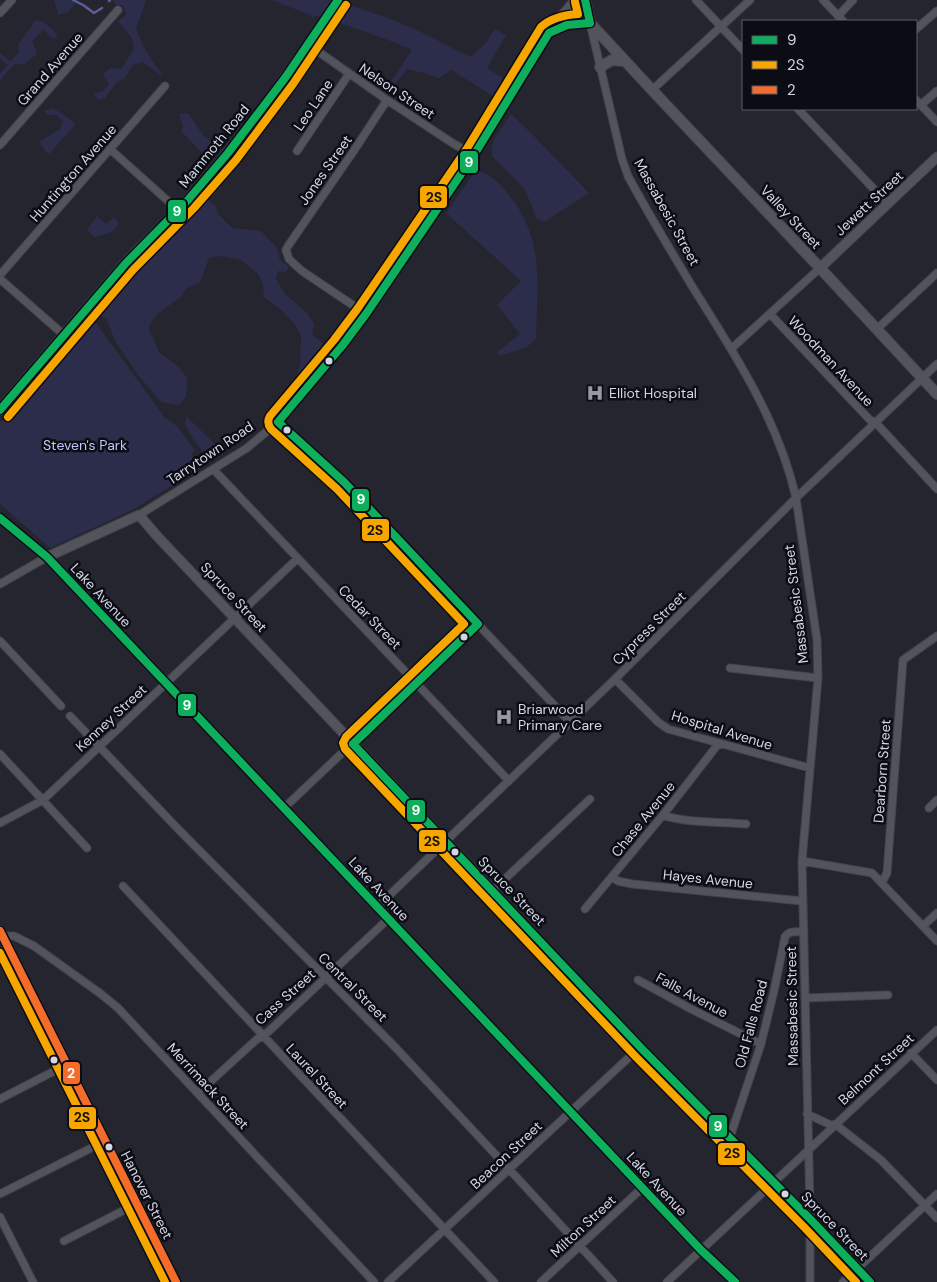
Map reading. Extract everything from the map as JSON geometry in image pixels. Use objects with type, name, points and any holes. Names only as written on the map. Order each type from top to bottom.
[{"type":"main road","name":"Mammoth Road","points":[[0,410],[137,250],[201,186],[253,121],[309,45],[338,0]]},
{"type":"main road","name":"Massabesic Street","points":[[585,0],[590,23]]},
{"type":"main road","name":"Valley Street","points":[[590,23],[937,394]]},
{"type":"main road","points":[[600,67],[612,60],[624,60]]},
{"type":"street","points":[[0,13],[12,0]]},
{"type":"street","name":"Tarrytown Road","points":[[0,584],[47,558],[139,515],[247,448],[278,422],[342,346],[366,314],[474,155],[554,24],[574,0]]},
{"type":"street","points":[[696,0],[742,49]]},
{"type":"street","points":[[652,90],[750,0]]},
{"type":"street","points":[[823,0],[841,19],[853,0]]},
{"type":"street","name":"Grand Avenue","points":[[0,145],[118,10]]},
{"type":"street","points":[[917,28],[937,11]]},
{"type":"street","points":[[549,33],[566,25],[590,23]]},
{"type":"street","name":"Massabesic Street","points":[[590,23],[628,176],[754,388],[772,425],[787,465],[796,498],[817,640],[818,678],[802,861],[809,1149],[810,1282]]},
{"type":"street","name":"Nelson Street","points":[[309,45],[387,100],[474,155]]},
{"type":"street","name":"Leo Lane","points":[[296,151],[349,74]]},
{"type":"street","name":"Huntington Avenue","points":[[0,277],[165,86]]},
{"type":"street","points":[[937,90],[918,102],[937,122]]},
{"type":"street","name":"Jones Street","points":[[366,314],[302,271],[293,263],[286,250],[387,100]]},
{"type":"street","points":[[799,110],[888,204]]},
{"type":"street","points":[[110,149],[178,210]]},
{"type":"street","name":"Jewett Street","points":[[731,349],[937,157]]},
{"type":"street","points":[[877,329],[937,273]]},
{"type":"street","points":[[0,277],[64,335]]},
{"type":"street","name":"Woodman Avenue","points":[[770,314],[937,489]]},
{"type":"street","name":"Cypress Street","points":[[377,908],[615,679],[796,498],[937,364]]},
{"type":"street","points":[[278,422],[344,482],[570,722]]},
{"type":"street","name":"Cedar Street","points":[[214,470],[509,781]]},
{"type":"street","name":"Spruce Street","points":[[139,515],[150,529],[640,1047],[870,1282]]},
{"type":"street","name":"Lake Avenue","points":[[0,518],[47,558],[700,1250],[735,1282]]},
{"type":"street","name":"Kenney Street","points":[[0,823],[43,800],[297,559]]},
{"type":"street","points":[[284,808],[478,624]]},
{"type":"street","name":"Dearborn Street","points":[[882,882],[887,872],[903,660],[937,636]]},
{"type":"street","points":[[0,642],[61,706]]},
{"type":"street","points":[[730,668],[818,678]]},
{"type":"street","name":"Hospital Avenue","points":[[615,679],[663,726],[673,731],[810,768]]},
{"type":"street","name":"Central Street","points":[[70,716],[181,832],[395,1047],[613,1282]]},
{"type":"street","name":"Chase Avenue","points":[[586,909],[719,743]]},
{"type":"street","points":[[0,754],[87,848]]},
{"type":"street","points":[[492,891],[590,799]]},
{"type":"street","points":[[928,808],[937,800]]},
{"type":"street","points":[[663,815],[685,820],[746,824]]},
{"type":"street","points":[[802,861],[872,873],[937,941]]},
{"type":"street","name":"Hayes Avenue","points":[[612,877],[618,881],[632,884],[802,901]]},
{"type":"street","name":"Laurel Street","points":[[123,886],[494,1282]]},
{"type":"street","points":[[923,926],[937,913]]},
{"type":"street","name":"Cass Street","points":[[198,1093],[326,978],[388,918]]},
{"type":"street","name":"Old Falls Road","points":[[730,1137],[761,1044],[785,936],[791,932],[804,932]]},
{"type":"street","name":"Hanover Street","points":[[1,934],[175,1282]]},
{"type":"street","name":"Merrimack Street","points":[[1,934],[14,936],[34,946],[111,1002],[374,1282]]},
{"type":"street","name":"Falls Avenue","points":[[638,980],[761,1044]]},
{"type":"street","points":[[805,998],[888,995]]},
{"type":"street","name":"Belmont Street","points":[[667,1282],[937,1030]]},
{"type":"street","name":"Beacon Street","points":[[388,1282],[640,1047]]},
{"type":"street","points":[[912,1053],[937,1080]]},
{"type":"street","points":[[0,1099],[66,1065]]},
{"type":"street","points":[[808,1114],[834,1125],[881,1160],[937,1218]]},
{"type":"street","points":[[0,1194],[105,1142]]},
{"type":"street","name":"Milton Street","points":[[542,1282],[642,1188]]},
{"type":"street","points":[[843,1282],[937,1194]]},
{"type":"street","points":[[64,1241],[136,1204]]},
{"type":"street","points":[[0,1217],[33,1282]]},
{"type":"green space","points":[[54,0],[75,0],[77,2],[68,12],[58,15]]},
{"type":"green space","points":[[113,0],[146,0],[136,29],[148,54],[164,77],[142,62],[133,65],[125,78],[117,82],[105,98],[99,100],[93,93],[102,92],[109,84],[103,74],[110,68],[121,69],[134,49],[132,38],[118,21],[127,14],[122,5],[116,5]]},
{"type":"green space","points":[[272,0],[328,0],[350,5],[423,33],[470,57],[485,44],[495,29],[506,35],[487,68],[509,82],[498,99],[451,70],[439,78],[407,69],[393,87],[389,84],[412,50],[316,15],[314,19],[310,15]]},
{"type":"green space","points":[[34,20],[44,22],[58,35],[53,39],[44,30],[32,41],[37,54],[25,64],[15,64],[0,80],[0,74],[8,65],[0,58],[0,53],[10,61],[19,53],[18,44]]},
{"type":"green space","points":[[53,108],[76,124],[49,154],[39,142],[60,129],[63,122],[56,115],[47,115],[44,111]]},
{"type":"green space","points":[[188,113],[203,135],[220,148],[209,160],[181,131],[183,127],[179,114]]},
{"type":"green space","points":[[511,114],[589,193],[544,222],[536,217],[522,186],[492,156],[492,146],[495,138]]},
{"type":"green space","points":[[476,170],[486,174],[498,183],[509,195],[521,212],[534,246],[537,282],[536,338],[527,347],[500,356],[497,352],[520,334],[497,305],[521,281],[446,213]]},
{"type":"green space","points":[[204,197],[215,205],[218,214],[232,228],[261,231],[277,248],[280,260],[289,267],[286,272],[278,271],[276,279],[285,294],[307,313],[314,324],[312,335],[329,348],[299,385],[294,382],[300,366],[301,336],[293,322],[264,297],[263,284],[258,274],[241,260],[220,256],[209,258],[200,282],[186,289],[182,296],[157,314],[149,326],[150,334],[159,352],[180,368],[187,378],[186,397],[179,405],[161,402],[138,375],[115,341],[107,320],[94,310],[155,241],[180,224]]},
{"type":"green space","points":[[97,216],[106,224],[114,217],[119,224],[112,232],[94,237],[87,230]]},
{"type":"green space","name":"Steven's Park","points":[[91,316],[165,418],[174,424],[185,437],[195,451],[191,454],[201,468],[134,509],[50,548],[0,504],[0,423]]},
{"type":"green space","points":[[186,416],[224,453],[209,457],[205,455],[185,424]]},
{"type":"waterway","points":[[73,0],[94,13],[102,8]]},
{"type":"transit line","name":"9","points":[[0,410],[126,263],[187,201],[228,153],[285,78],[338,0]]},
{"type":"transit line","name":"9","points":[[585,0],[590,23],[567,25],[549,33],[474,155],[366,314],[342,346],[278,422],[344,482],[478,624],[353,744],[643,1050],[870,1282]]},
{"type":"transit line","name":"2S","points":[[575,2],[578,14],[549,21],[541,27],[466,150],[358,308],[268,420],[271,429],[337,489],[464,624],[346,737],[343,743],[345,749],[636,1057],[856,1282]]},
{"type":"transit line","name":"2S","points":[[8,417],[133,270],[194,208],[236,160],[293,84],[346,5]]},
{"type":"transit line","name":"9","points":[[0,518],[47,557],[701,1250],[735,1282]]},
{"type":"transit line","name":"2","points":[[0,931],[176,1282]]},
{"type":"transit line","name":"2S","points":[[0,953],[165,1282]]},
{"type":"place","name":"Elliot Hospital","points":[[595,393]]},
{"type":"place","name":"Briarwood Primary Care","points":[[504,717]]}]
